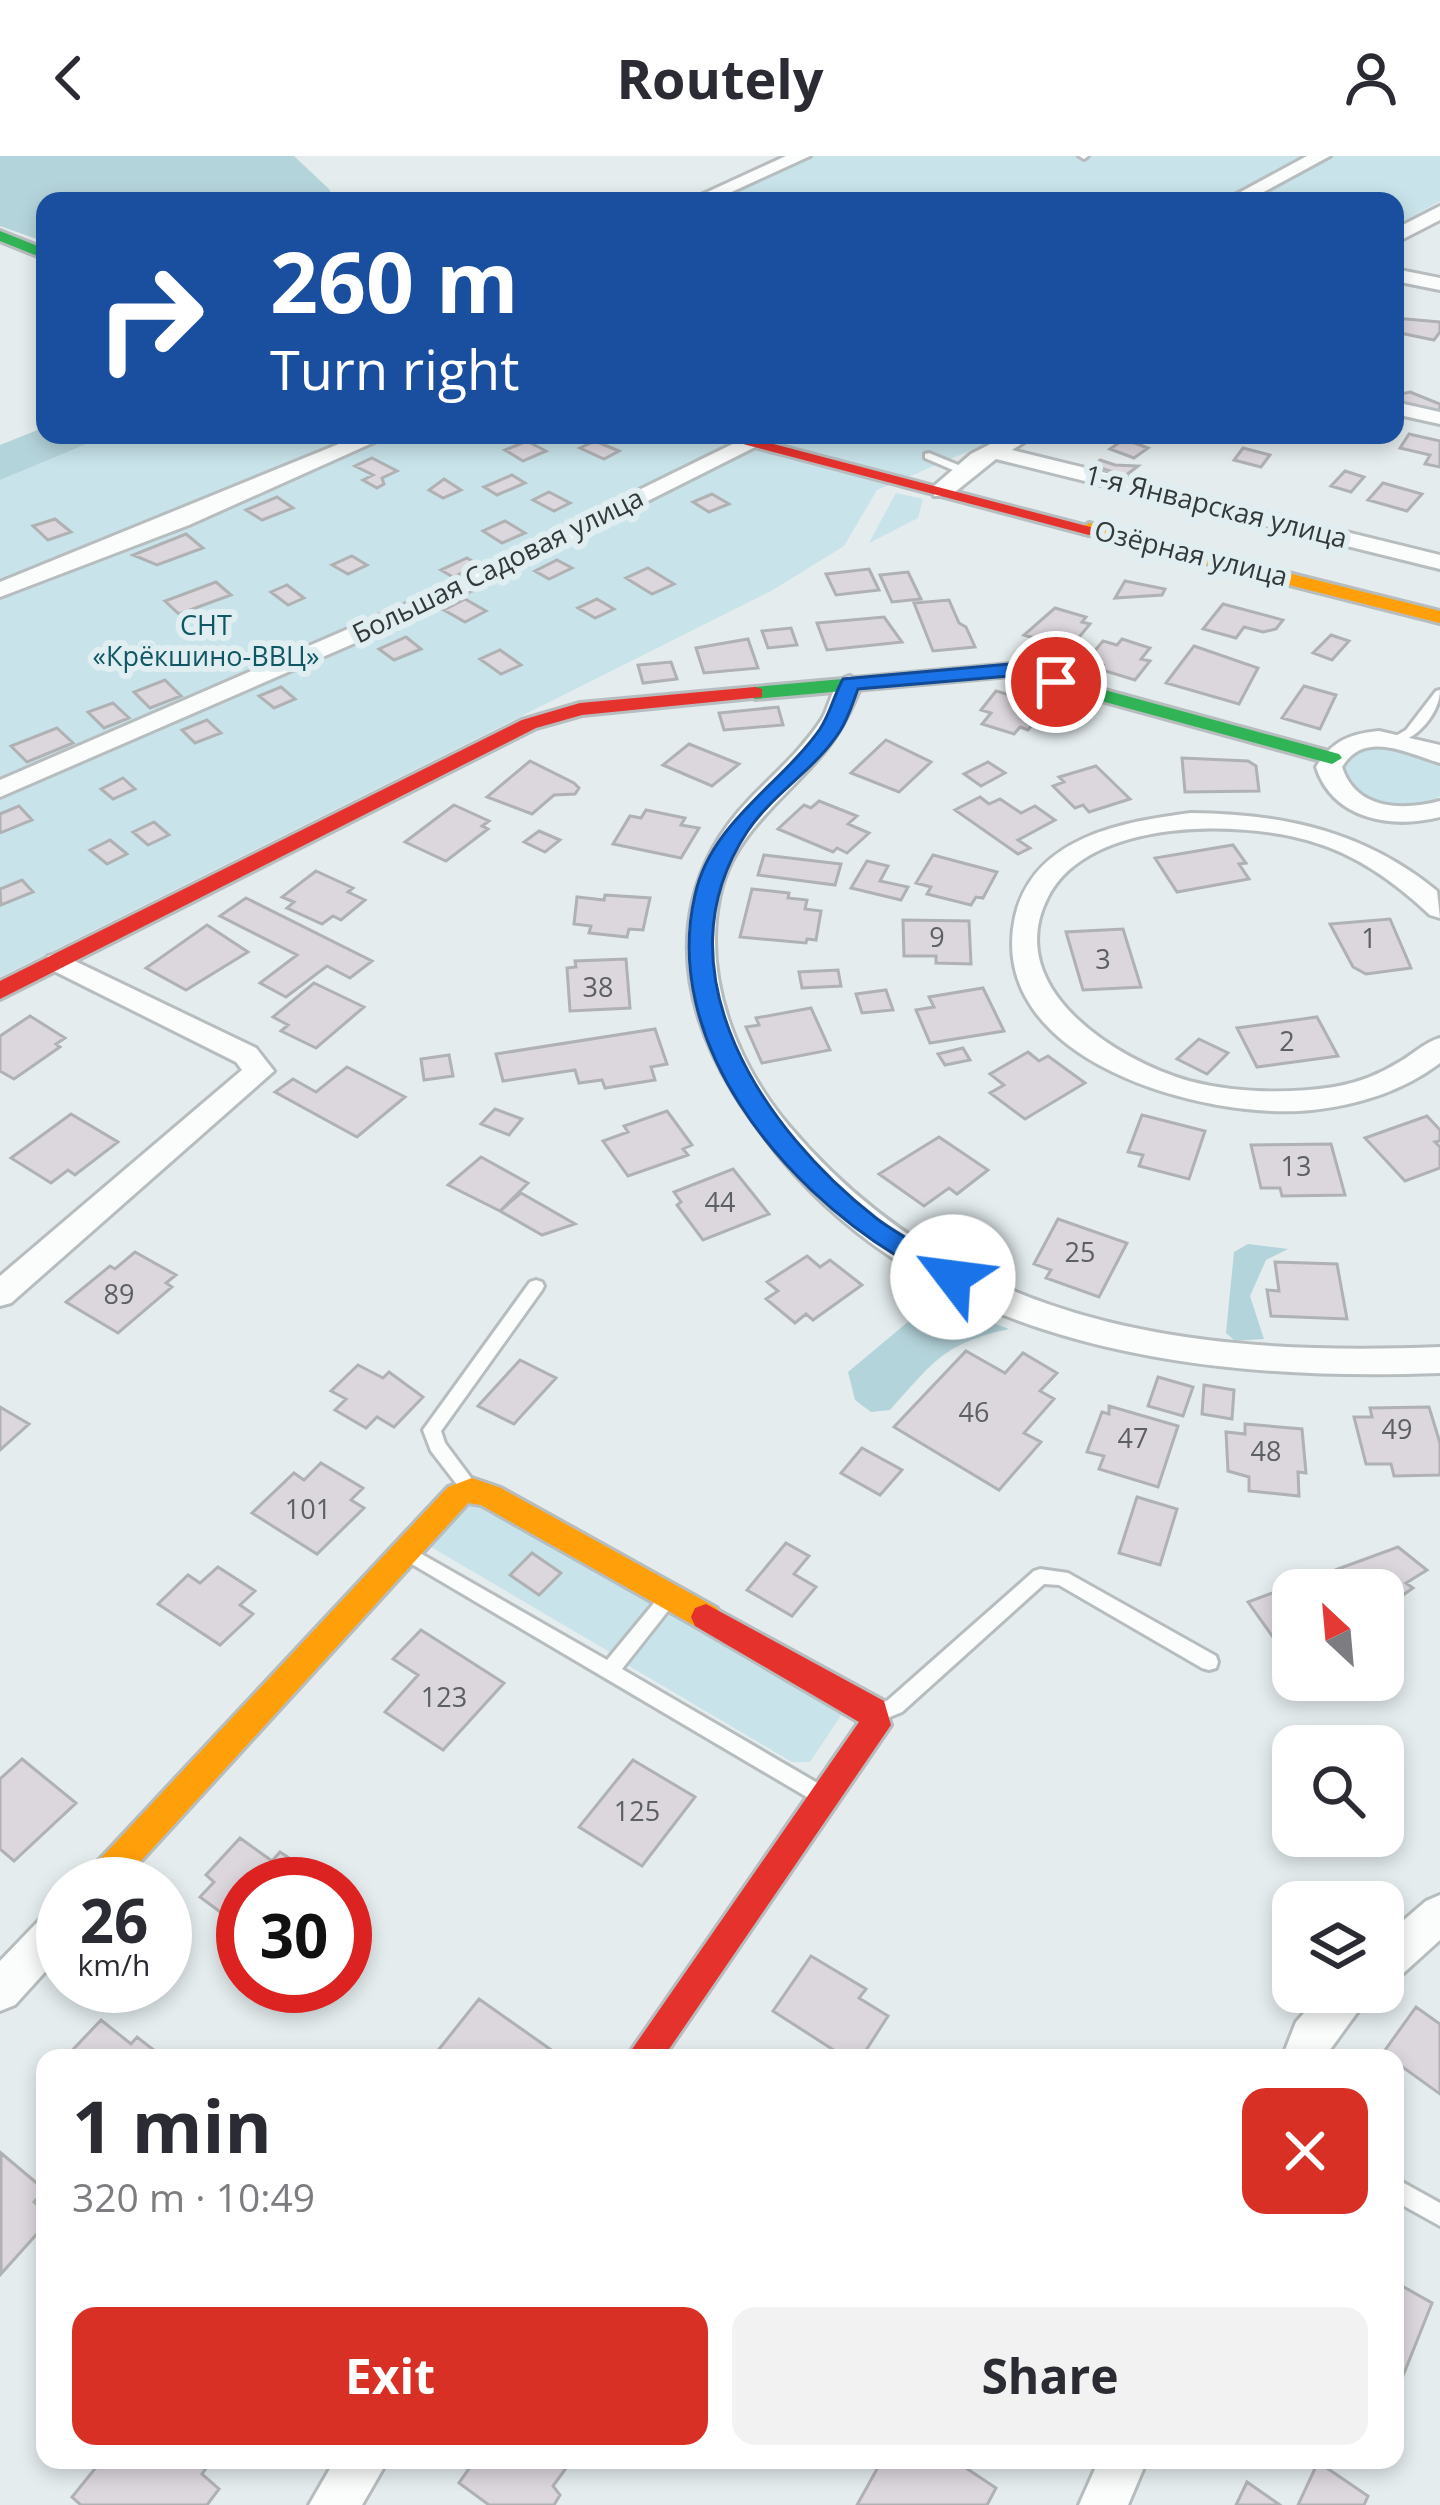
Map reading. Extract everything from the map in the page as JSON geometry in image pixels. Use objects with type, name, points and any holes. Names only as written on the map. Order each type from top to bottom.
[{"type":"street","points":[[718,192],[801,156]]},
{"type":"street","points":[[1251,192],[1321,156]]},
{"type":"street","points":[[1404,232],[1440,212]]},
{"type":"street","points":[[0,236],[36,250]]},
{"type":"street","points":[[1404,276],[1440,284]]},
{"type":"street","points":[[1404,410],[1440,418]]},
{"type":"street","points":[[0,590],[182,520],[358,444]]},
{"type":"street","name":"Большая Садовая улица","points":[[0,789],[423,605],[738,444]]},
{"type":"street","name":"Озёрная улица","points":[[750,444],[1440,617]]},
{"type":"street","points":[[942,491],[1007,444]]},
{"type":"street","name":"1-я Январская улица","points":[[991,452],[1440,562]]},
{"type":"street","points":[[0,991],[557,714],[1010,670],[1332,758]]},
{"type":"street","points":[[850,683],[845,703],[823,740],[738,828],[706,894],[702,963],[709,1013],[729,1063],[784,1148],[870,1227],[953,1277],[1042,1315],[1149,1346],[1255,1362],[1377,1365],[1440,1360]]},
{"type":"street","points":[[1440,755],[1398,740],[1351,744],[1332,758],[1329,776],[1343,795],[1366,808],[1395,815],[1440,809]]},
{"type":"street","points":[[1305,832],[1323,827],[1345,805],[1343,795]]},
{"type":"street","points":[[1363,853],[1365,839],[1395,815]]},
{"type":"street","points":[[1440,909],[1416,886],[1363,853],[1305,832],[1250,821],[1178,820],[1129,831],[1086,848],[1044,883],[1024,926],[1031,976],[1044,1000],[1079,1036],[1130,1069],[1216,1096],[1308,1101],[1352,1095],[1390,1082],[1440,1048]]},
{"type":"street","points":[[0,1294],[259,1071],[246,1054],[58,962]]},
{"type":"street","points":[[124,1857],[458,1495],[472,1490],[491,1496],[873,1711],[875,1725],[649,2049]]},
{"type":"street","points":[[1404,1946],[1440,1914]]},
{"type":"street","points":[[0,1991],[36,1952]]},
{"type":"street","points":[[1306,2049],[1311,2036],[1332,2013]]},
{"type":"street","points":[[333,2505],[358,2469]]},
{"type":"street","points":[[1103,2505],[1120,2469]]},
{"type":"lane","points":[[929,456],[964,471]]},
{"type":"lane","points":[[1398,740],[1410,733],[1440,694]]},
{"type":"lane","points":[[472,1490],[437,1446],[432,1430],[536,1286]]},
{"type":"lane","points":[[405,1552],[824,1797]]},
{"type":"lane","points":[[873,1716],[895,1706],[1040,1576],[1062,1578],[1209,1662]]},
{"type":"lane","points":[[610,1671],[670,1595]]},
{"type":"lane","points":[[1404,2194],[1440,2215]]},
{"type":"green space","points":[[778,156],[1440,156],[1440,201],[1404,221],[1404,192],[707,192]]},
{"type":"green space","name":"СНТ «Крёкшино-ВВЦ»","points":[[85,444],[986,444],[877,490],[844,546],[771,591],[0,977],[0,480]]},
{"type":"green space","points":[[896,493],[923,499],[918,518],[869,543]]},
{"type":"green space","points":[[1384,745],[1431,759],[1440,767],[1440,796],[1412,807],[1397,807],[1358,791],[1340,768],[1355,751]]},
{"type":"green space","points":[[472,1500],[656,1604],[615,1655],[431,1547]]},
{"type":"green space","points":[[666,1610],[842,1714],[810,1762],[792,1762],[624,1663]]},
{"type":"shaded area","points":[[0,156],[294,156],[330,190],[36,192],[36,239],[0,226]]},
{"type":"shaded area","points":[[36,431],[36,444],[86,444],[0,480],[0,445]]},
{"type":"shaded area","points":[[1248,1244],[1288,1249],[1266,1260],[1250,1296],[1264,1339],[1235,1341],[1226,1333],[1234,1252]]},
{"type":"shaded area","points":[[927,1306],[967,1313],[1009,1329],[954,1349],[929,1367],[890,1410],[871,1412],[855,1400],[848,1372]]},
{"type":"building","points":[[1404,319],[1440,322],[1434,340],[1404,334]]},
{"type":"building","points":[[1404,393],[1440,404],[1440,413],[1404,404]]},
{"type":"building","points":[[1409,434],[1440,441],[1440,467],[1425,464],[1430,455],[1400,448]]},
{"type":"building","points":[[533,444],[546,451],[523,461],[505,450]]},
{"type":"building","points":[[602,444],[619,451],[604,459],[580,448]]},
{"type":"building","points":[[1117,444],[1148,448],[1134,458],[1110,449]]},
{"type":"building","points":[[1243,448],[1270,455],[1261,467],[1234,460]]},
{"type":"building","points":[[372,458],[397,471],[382,478],[384,484],[377,488],[363,480],[373,475],[355,466]]},
{"type":"building","points":[[1100,460],[1138,466],[1125,476],[1094,466]]},
{"type":"building","points":[[1345,471],[1364,477],[1351,492],[1331,486]]},
{"type":"building","points":[[512,475],[525,483],[497,495],[484,487]]},
{"type":"building","points":[[444,479],[461,490],[443,498],[429,490]]},
{"type":"building","points":[[1383,483],[1422,494],[1407,511],[1368,500]]},
{"type":"building","points":[[549,492],[570,503],[554,511],[533,500]]},
{"type":"building","points":[[712,494],[729,504],[709,512],[693,502]]},
{"type":"building","points":[[277,497],[293,508],[262,520],[246,510]]},
{"type":"building","points":[[55,519],[71,532],[48,540],[33,526]]},
{"type":"building","points":[[505,521],[525,533],[502,543],[483,531]]},
{"type":"building","points":[[186,534],[203,548],[157,565],[133,555]]},
{"type":"building","points":[[352,556],[367,565],[348,574],[332,565]]},
{"type":"building","points":[[467,558],[479,565],[453,577],[441,570]]},
{"type":"building","points":[[557,560],[572,568],[549,579],[535,571]]},
{"type":"building","points":[[648,568],[674,584],[652,594],[626,578]]},
{"type":"building","points":[[869,569],[879,590],[836,595],[826,574]]},
{"type":"building","points":[[908,572],[921,599],[892,602],[880,575]]},
{"type":"building","points":[[1125,581],[1165,589],[1162,595],[1115,598]]},
{"type":"building","points":[[216,582],[231,595],[179,614],[165,601]]},
{"type":"building","points":[[287,585],[304,598],[288,605],[271,592]]},
{"type":"building","points":[[465,599],[486,611],[465,622],[444,610]]},
{"type":"building","points":[[597,599],[614,609],[595,618],[578,608]]},
{"type":"building","points":[[949,600],[975,647],[933,651],[914,603]]},
{"type":"building","points":[[1223,604],[1283,620],[1276,629],[1263,632],[1244,627],[1236,638],[1203,629]]},
{"type":"building","points":[[1055,608],[1086,617],[1082,622],[1090,624],[1076,641],[1069,639],[1062,646],[1024,635]]},
{"type":"building","points":[[884,617],[902,642],[827,650],[817,623]]},
{"type":"building","points":[[791,628],[797,645],[768,648],[762,631]]},
{"type":"building","points":[[1331,635],[1349,641],[1332,660],[1313,653]]},
{"type":"building","points":[[406,637],[421,649],[394,660],[379,649]]},
{"type":"building","points":[[748,639],[758,668],[704,673],[696,648]]},
{"type":"building","points":[[1122,639],[1150,648],[1141,659],[1150,661],[1135,680],[1099,669],[1103,665],[1087,660],[1103,641],[1117,645]]},
{"type":"building","points":[[1194,646],[1258,668],[1239,704],[1166,683]]},
{"type":"building","points":[[500,650],[521,665],[501,674],[480,659]]},
{"type":"building","points":[[671,662],[677,679],[643,683],[638,665]]},
{"type":"building","points":[[165,680],[181,696],[150,708],[134,692]]},
{"type":"building","points":[[1304,686],[1336,695],[1320,729],[1282,718]]},
{"type":"building","points":[[281,687],[295,699],[274,708],[259,696]]},
{"type":"building","points":[[996,691],[1038,703],[1034,707],[1044,710],[1028,730],[1020,727],[1014,734],[982,724],[991,713],[981,710]]},
{"type":"building","points":[[113,703],[129,718],[104,728],[88,712]]},
{"type":"building","points":[[778,707],[783,725],[724,730],[719,713]]},
{"type":"building","points":[[207,720],[221,733],[195,743],[182,730]]},
{"type":"building","points":[[57,728],[73,743],[27,762],[11,746]]},
{"type":"building","points":[[886,740],[931,762],[899,792],[851,773]]},
{"type":"building","points":[[689,744],[739,764],[712,786],[663,765]]},
{"type":"building","points":[[1182,758],[1248,761],[1256,766],[1259,791],[1185,792]]},
{"type":"building","points":[[530,761],[579,788],[575,794],[554,795],[532,814],[487,797]]},
{"type":"building","points":[[988,762],[1005,773],[981,786],[964,774]]},
{"type":"building","points":[[1096,766],[1130,799],[1089,812],[1083,805],[1075,808],[1053,786],[1064,782],[1059,777]]},
{"type":"building","points":[[123,778],[135,789],[113,799],[101,789]]},
{"type":"building","points":[[980,797],[989,804],[1000,799],[1021,813],[1035,806],[1055,820],[1018,840],[1030,848],[1018,854],[955,810]]},
{"type":"building","points":[[819,801],[857,816],[848,824],[869,833],[847,853],[837,848],[833,852],[778,829],[804,805],[811,808]]},
{"type":"building","points":[[454,805],[489,821],[482,826],[488,829],[446,861],[405,842]]},
{"type":"building","points":[[19,806],[32,820],[0,833],[0,814]]},
{"type":"building","points":[[646,810],[685,818],[681,825],[699,828],[681,858],[613,844],[630,816],[641,818]]},
{"type":"building","points":[[154,822],[169,835],[148,845],[133,832]]},
{"type":"building","points":[[539,831],[560,840],[545,852],[524,842]]},
{"type":"building","points":[[110,840],[127,854],[107,864],[90,850]]},
{"type":"building","points":[[1233,845],[1246,863],[1239,864],[1249,879],[1177,892],[1155,858]]},
{"type":"building","points":[[764,855],[841,864],[835,885],[758,875]]},
{"type":"building","points":[[933,855],[997,872],[983,898],[976,897],[971,905],[927,894],[931,887],[916,883]]},
{"type":"building","points":[[867,861],[888,866],[880,881],[908,887],[901,900],[851,888]]},
{"type":"building","points":[[316,871],[353,888],[348,892],[365,900],[341,920],[333,916],[322,924],[287,908],[294,902],[282,897]]},
{"type":"building","points":[[22,880],[33,892],[1,905],[0,889]]},
{"type":"building","points":[[752,889],[789,893],[788,898],[807,900],[805,909],[821,911],[816,940],[740,937]]},
{"type":"building","points":[[605,895],[650,898],[643,930],[629,929],[627,937],[589,933],[591,926],[574,924],[577,897],[604,900]]},
{"type":"building","points":[[246,898],[372,961],[350,978],[327,966],[286,997],[260,983],[297,955],[220,916]]},
{"type":"building","points":[[1390,919],[1411,968],[1366,974],[1353,967],[1330,924]]},
{"type":"building","points":[[903,920],[969,921],[971,964],[936,963],[936,956],[904,956]]},
{"type":"building","points":[[207,925],[248,952],[186,990],[146,968]]},
{"type":"building","points":[[1123,929],[1141,987],[1083,990],[1066,932]]},
{"type":"building","points":[[626,959],[630,1008],[570,1011],[567,968],[576,967],[575,961]]},
{"type":"building","points":[[838,970],[841,986],[802,988],[799,972]]},
{"type":"building","points":[[314,983],[364,1007],[316,1048],[281,1031],[288,1025],[273,1017]]},
{"type":"building","points":[[983,988],[1004,1031],[930,1043],[916,1010],[934,1007],[929,997]]},
{"type":"building","points":[[886,990],[893,1010],[862,1013],[856,994]]},
{"type":"building","points":[[811,1008],[830,1050],[762,1063],[746,1027],[759,1025],[756,1018]]},
{"type":"building","points":[[30,1016],[65,1038],[56,1044],[60,1047],[14,1079],[0,1071],[0,1036]]},
{"type":"building","points":[[1317,1017],[1338,1056],[1257,1067],[1237,1028]]},
{"type":"building","points":[[655,1029],[667,1064],[651,1067],[655,1080],[605,1088],[602,1080],[579,1083],[575,1070],[503,1081],[496,1054]]},
{"type":"building","points":[[1199,1039],[1228,1053],[1207,1074],[1177,1059]]},
{"type":"building","points":[[963,1048],[970,1060],[945,1065],[938,1054]]},
{"type":"building","points":[[1028,1052],[1039,1061],[1048,1056],[1085,1083],[1025,1119],[990,1093],[1004,1085],[990,1074]]},
{"type":"building","points":[[449,1055],[453,1076],[424,1080],[421,1059]]},
{"type":"building","points":[[347,1067],[405,1097],[357,1137],[275,1092],[293,1079],[316,1092]]},
{"type":"building","points":[[495,1109],[522,1119],[509,1135],[481,1124]]},
{"type":"building","points":[[667,1111],[692,1145],[683,1149],[688,1155],[628,1176],[603,1141],[628,1132],[624,1126]]},
{"type":"building","points":[[71,1114],[118,1142],[75,1175],[68,1170],[51,1183],[11,1158]]},
{"type":"building","points":[[1142,1115],[1205,1131],[1189,1179],[1139,1166],[1143,1155],[1128,1152]]},
{"type":"building","points":[[1427,1116],[1440,1130],[1440,1141],[1435,1142],[1440,1147],[1440,1168],[1405,1181],[1365,1138]]},
{"type":"building","points":[[939,1137],[988,1170],[957,1194],[949,1188],[924,1206],[879,1174]]},
{"type":"building","points":[[1331,1144],[1345,1195],[1282,1196],[1280,1188],[1261,1188],[1251,1145]]},
{"type":"building","points":[[481,1157],[528,1183],[500,1211],[448,1185]]},
{"type":"building","points":[[733,1169],[769,1214],[703,1240],[677,1205],[681,1202],[674,1192]]},
{"type":"building","points":[[521,1193],[575,1224],[542,1235],[500,1211]]},
{"type":"building","points":[[1058,1219],[1127,1243],[1099,1297],[1046,1278],[1051,1270],[1034,1264]]},
{"type":"building","points":[[135,1252],[176,1275],[166,1283],[172,1287],[118,1333],[66,1302],[110,1266],[115,1269]]},
{"type":"building","points":[[807,1256],[820,1267],[830,1260],[862,1285],[813,1320],[806,1314],[795,1323],[766,1299],[778,1291],[767,1282]]},
{"type":"building","points":[[1275,1262],[1337,1264],[1347,1319],[1271,1316],[1267,1290],[1279,1291]]},
{"type":"building","points":[[966,1351],[1005,1373],[1023,1353],[1057,1373],[1040,1391],[1054,1399],[1024,1433],[1041,1442],[999,1490],[894,1427]]},
{"type":"building","points":[[520,1360],[556,1378],[514,1424],[478,1406]]},
{"type":"building","points":[[358,1365],[383,1378],[389,1372],[423,1397],[394,1427],[377,1417],[366,1428],[335,1410],[346,1399],[331,1391]]},
{"type":"building","points":[[1158,1377],[1193,1387],[1183,1416],[1148,1406]]},
{"type":"building","points":[[1204,1385],[1234,1390],[1232,1419],[1202,1414]]},
{"type":"building","points":[[1109,1406],[1178,1426],[1158,1487],[1099,1469],[1104,1456],[1087,1452],[1102,1412],[1109,1414]]},
{"type":"building","points":[[0,1407],[29,1424],[0,1450]]},
{"type":"building","points":[[1429,1407],[1440,1443],[1440,1475],[1394,1476],[1391,1464],[1366,1464],[1354,1417],[1372,1417],[1370,1408]]},
{"type":"building","points":[[1245,1424],[1302,1429],[1306,1473],[1298,1472],[1299,1496],[1249,1491],[1249,1477],[1228,1471],[1226,1432],[1245,1434]]},
{"type":"building","points":[[862,1448],[902,1470],[880,1495],[841,1473]]},
{"type":"building","points":[[321,1463],[363,1488],[351,1500],[364,1508],[317,1554],[252,1513],[294,1473],[304,1480]]},
{"type":"building","points":[[1137,1497],[1177,1509],[1160,1565],[1119,1553]]},
{"type":"building","points":[[786,1543],[809,1556],[794,1574],[816,1587],[792,1616],[747,1590]]},
{"type":"building","points":[[1398,1547],[1427,1570],[1406,1583],[1413,1588],[1404,1594],[1404,1569],[1338,1569]]},
{"type":"building","points":[[532,1553],[561,1573],[539,1595],[510,1575]]},
{"type":"building","points":[[218,1567],[255,1591],[240,1605],[253,1614],[220,1645],[158,1604],[188,1575],[200,1583]]},
{"type":"building","points":[[1272,1593],[1272,1636],[1248,1602]]},
{"type":"building","points":[[421,1630],[504,1683],[443,1750],[385,1712],[418,1675],[393,1659]]},
{"type":"building","points":[[22,1759],[76,1803],[14,1861],[0,1849],[0,1779]]},
{"type":"building","points":[[633,1760],[695,1797],[642,1866],[579,1827]]},
{"type":"building","points":[[240,1838],[266,1857],[223,1857]]},
{"type":"building","points":[[216,1864],[216,1909],[200,1897],[214,1882],[206,1875]]},
{"type":"building","points":[[811,1956],[866,1989],[859,1998],[888,2016],[867,2049],[832,2049],[773,2011]]},
{"type":"building","points":[[479,1999],[550,2049],[439,2049]]},
{"type":"building","points":[[1416,2007],[1440,2024],[1440,2094],[1404,2068],[1404,2049],[1386,2049]]},
{"type":"building","points":[[101,2020],[131,2044],[137,2037],[152,2049],[74,2049]]},
{"type":"building","points":[[1,2153],[36,2182],[36,2235],[1,2274]]},
{"type":"building","points":[[1404,2287],[1432,2303],[1404,2373]]},
{"type":"building","points":[[95,2469],[206,2469],[202,2474],[219,2489],[207,2505],[81,2505],[72,2497]]},
{"type":"building","points":[[469,2469],[565,2469],[553,2486],[560,2495],[554,2505],[489,2505],[459,2483]]},
{"type":"building","points":[[877,2469],[968,2469],[996,2488],[987,2505],[857,2505]]},
{"type":"building","points":[[1315,2469],[1328,2469],[1368,2496],[1364,2505],[1298,2505]]},
{"type":"building","points":[[1247,2482],[1280,2505],[1236,2505]]},
{"type":"traffic: fast","points":[[0,236],[36,250]]},
{"type":"traffic: fast","points":[[755,693],[1010,670],[1332,758]]},
{"type":"traffic: slow","points":[[1089,529],[1440,617]]},
{"type":"traffic: slow","points":[[124,1857],[458,1495],[472,1490],[491,1496],[706,1617]]},
{"type":"traffic: jam","points":[[754,444],[1089,529]]},
{"type":"traffic: jam","points":[[0,991],[529,724],[580,709],[755,693]]},
{"type":"traffic: jam","points":[[649,2049],[875,1725],[873,1711],[706,1617]]},
{"type":"route","points":[[953,1277],[870,1227],[839,1201],[784,1148],[757,1107],[729,1063],[709,1013],[702,963],[706,894],[738,828],[831,730],[850,683],[1010,670],[1056,682]]}]
